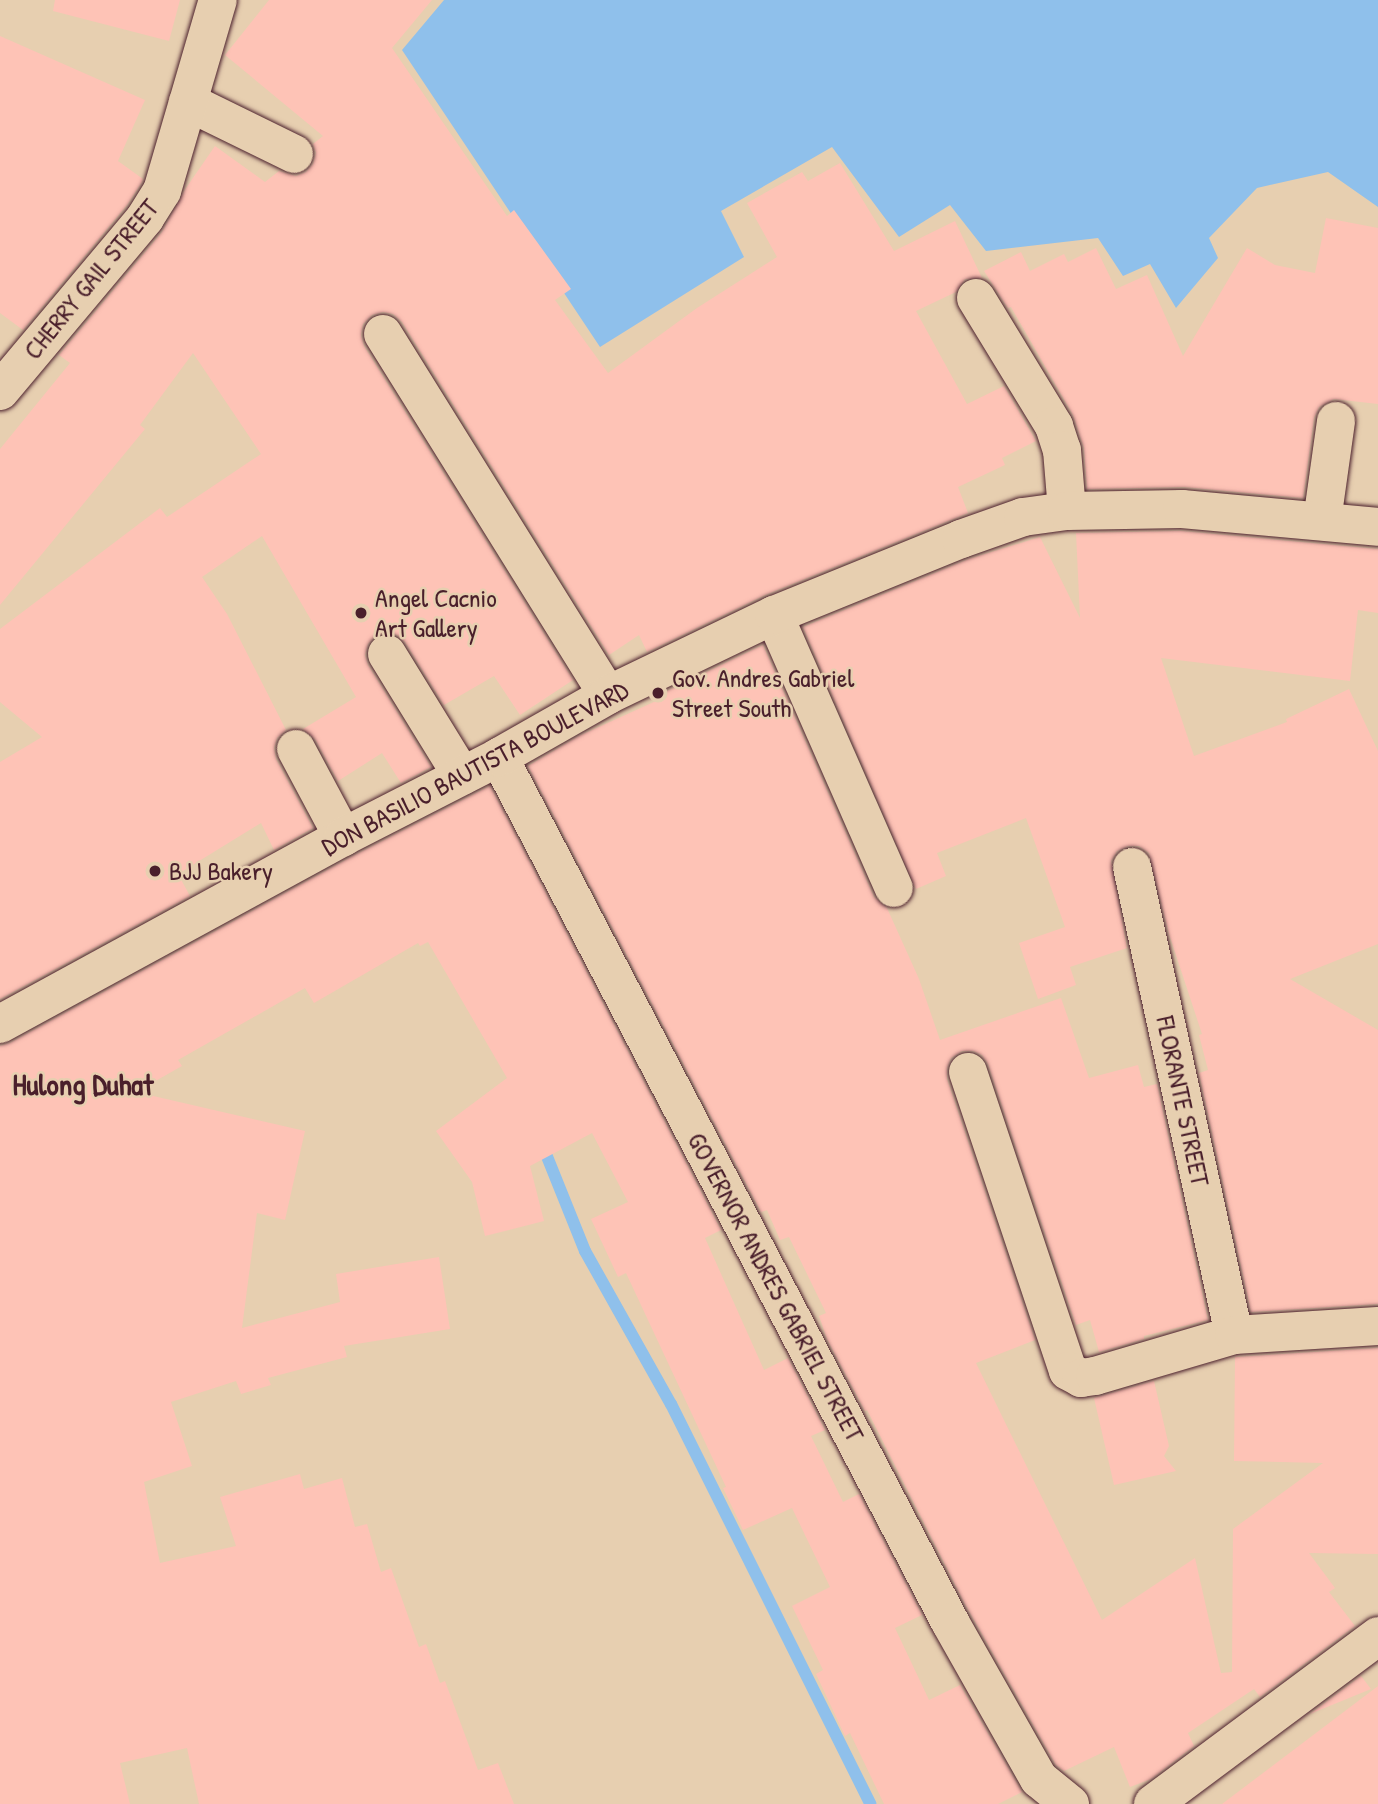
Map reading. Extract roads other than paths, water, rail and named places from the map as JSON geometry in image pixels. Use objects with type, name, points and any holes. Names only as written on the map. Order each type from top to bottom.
[{"type":"street","name":"CHERRY GAIL STREET","points":[[0,391],[145,218],[162,191],[218,0]]},
{"type":"street","points":[[188,102],[294,154]]},
{"type":"street","points":[[976,299],[1054,426],[1062,450],[1067,511]]},
{"type":"street","points":[[383,334],[608,695]]},
{"type":"street","points":[[1322,521],[1336,421]]},
{"type":"street","name":"DON BASILIO BAUTISTA BOULEVARD","points":[[0,1024],[343,838],[499,757],[608,695],[775,615],[998,526],[1023,517],[1067,511],[1182,509],[1378,527]]},
{"type":"street","points":[[775,615],[894,888]]},
{"type":"street","points":[[387,654],[462,776]]},
{"type":"street","points":[[296,749],[343,838]]},
{"type":"street","name":"GOVERNOR ANDRES GABRIEL STREET","points":[[499,757],[950,1622],[1039,1779],[1070,1804]]},
{"type":"street","name":"FLORANTE STREET","points":[[1132,867],[1234,1335]]},
{"type":"street","points":[[968,1072],[1068,1371],[1081,1378],[1095,1376],[1234,1335],[1378,1326]]},
{"type":"street","points":[[1153,1804],[1378,1636]]},
{"type":"water","points":[[444,0],[1378,0],[1378,207],[1328,172],[1257,188],[1209,238],[1218,258],[1176,308],[1150,264],[1123,276],[1098,238],[986,251],[950,205],[899,237],[832,147],[721,211],[744,257],[600,347],[402,50]]},
{"type":"waterway","points":[[542,1144],[585,1251],[671,1404],[870,1804]]},
{"type":"place","name":"Angel Cacnio Art Gallery","points":[[361,613]]},
{"type":"place","name":"Gov. Andres Gabriel Street South","points":[[658,693]]},
{"type":"place","name":"BJJ Bakery","points":[[155,871]]},
{"type":"district","name":"Hulong Duhat","points":[[83,1084]]}]
